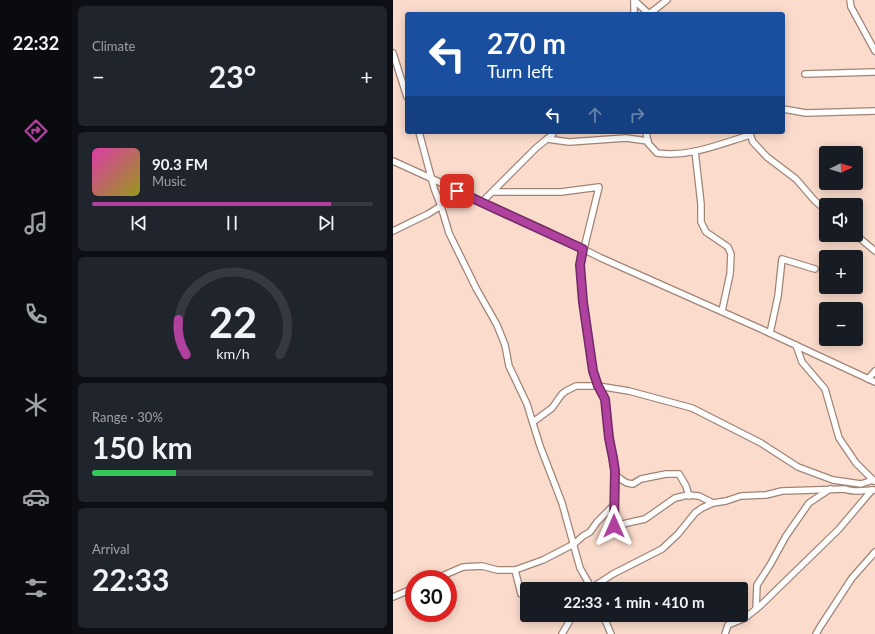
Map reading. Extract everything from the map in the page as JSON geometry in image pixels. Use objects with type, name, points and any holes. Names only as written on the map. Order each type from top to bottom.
[{"type":"street","points":[[634,12],[634,0],[647,12]]},
{"type":"street","points":[[652,12],[667,0]]},
{"type":"street","points":[[850,0],[851,7],[875,51]]},
{"type":"street","points":[[393,53],[405,91]]},
{"type":"street","points":[[805,74],[875,72]]},
{"type":"street","points":[[785,109],[806,113],[875,111]]},
{"type":"street","points":[[420,134],[434,188],[449,232],[476,288],[497,325],[505,345],[509,366],[527,404],[540,446],[562,503],[580,568],[588,582]]},
{"type":"street","points":[[483,202],[536,148],[552,134]]},
{"type":"street","points":[[646,134],[648,141],[657,153],[667,154],[707,149],[746,134]]},
{"type":"street","points":[[749,134],[753,142],[767,158],[796,179],[819,204]]},
{"type":"street","points":[[547,139],[569,142],[626,138],[648,141]]},
{"type":"street","points":[[695,151],[701,204],[701,222],[706,232],[728,247],[731,254],[730,274],[722,311]]},
{"type":"street","points":[[393,161],[875,382]]},
{"type":"street","points":[[494,192],[561,192],[599,187],[580,265],[583,302],[593,371],[598,386],[605,399],[609,438],[615,471],[614,526],[645,519],[675,498],[699,496],[713,503]]},
{"type":"street","points":[[393,231],[441,206],[447,196],[457,191]]},
{"type":"street","points":[[863,241],[875,251]]},
{"type":"street","points":[[770,333],[778,296],[782,259],[815,269]]},
{"type":"street","points":[[796,345],[802,362],[825,389],[839,438],[856,463],[874,481]]},
{"type":"street","points":[[868,379],[875,371]]},
{"type":"street","points":[[533,422],[552,408],[562,394],[576,386],[598,386],[629,391],[692,408],[761,443],[798,467],[833,480],[861,484],[874,481]]},
{"type":"street","points":[[615,471],[616,475],[622,480],[633,484],[641,479],[666,474],[679,474],[686,486],[689,496]]},
{"type":"street","points":[[756,609],[757,585],[786,536],[809,503],[830,489]]},
{"type":"street","points":[[600,582],[662,549],[678,534],[695,514],[702,508],[713,503],[726,501],[741,496],[765,496],[799,490],[845,489],[859,492],[873,490]]},
{"type":"street","points":[[725,634],[729,625],[745,618],[756,609],[839,528],[873,490]]},
{"type":"street","points":[[456,570],[463,567],[482,566],[497,570],[515,570],[543,560],[574,544],[590,532],[597,522],[615,505]]},
{"type":"street","points":[[816,634],[852,578],[875,552]]},
{"type":"street","points":[[515,570],[520,590]]},
{"type":"street","points":[[393,597],[405,592]]},
{"type":"street","points":[[562,634],[569,622]]},
{"type":"street","points":[[606,622],[611,634]]},
{"type":"route","points":[[457,191],[549,232],[583,249],[580,265],[586,324],[593,371],[598,386],[605,399],[609,438],[615,471],[614,526]]}]
